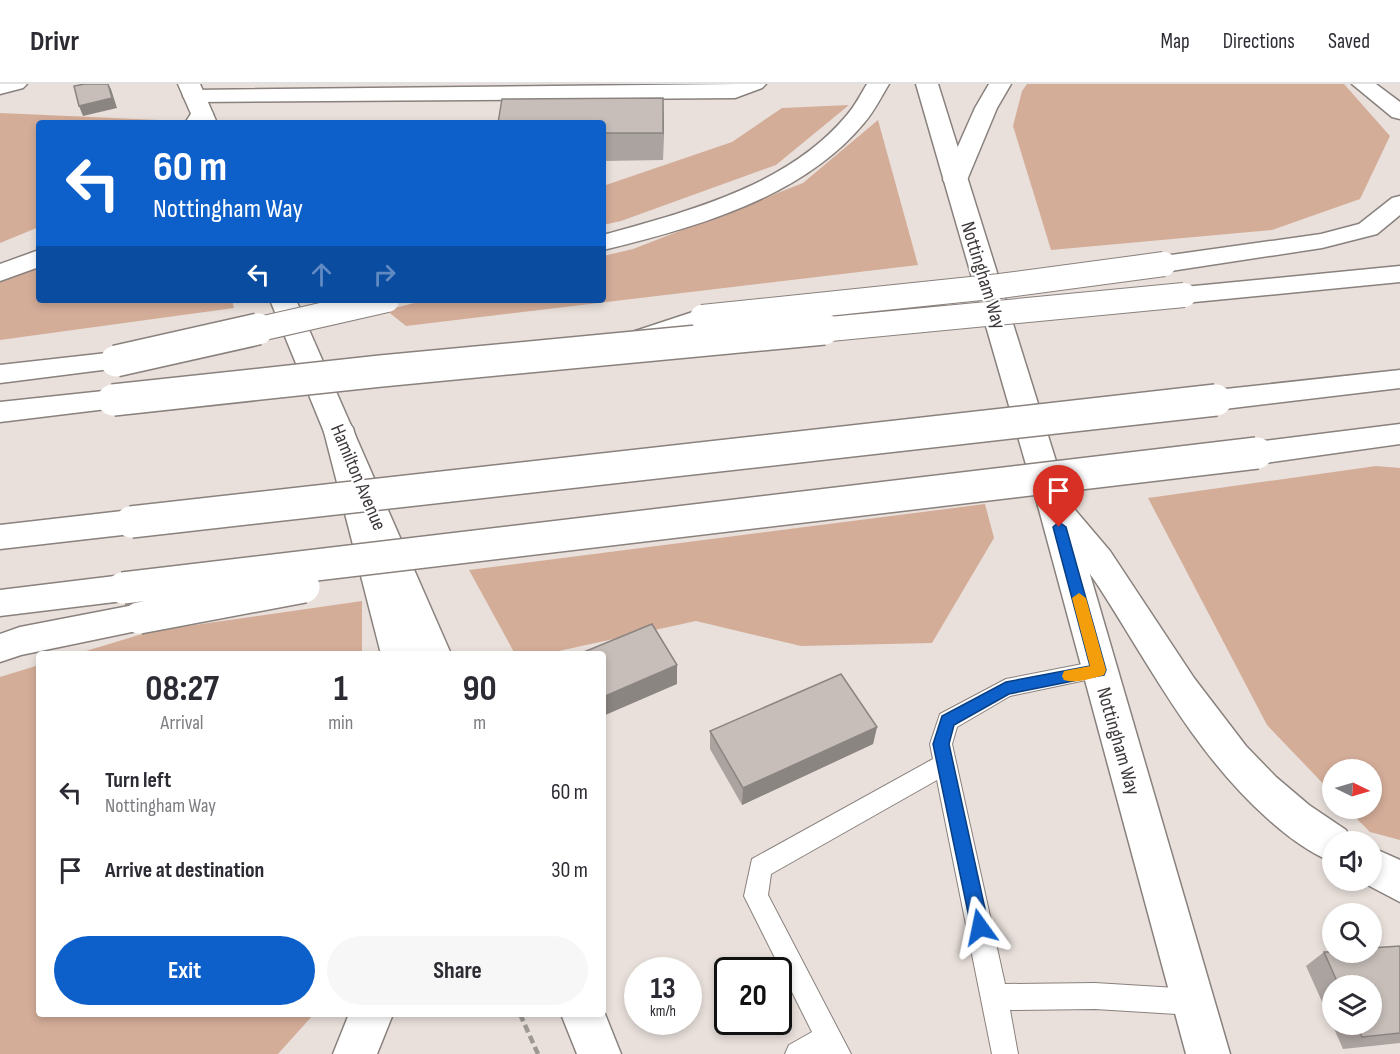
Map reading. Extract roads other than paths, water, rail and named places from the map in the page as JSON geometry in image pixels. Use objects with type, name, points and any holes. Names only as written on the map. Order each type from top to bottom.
[{"type":"main road","points":[[0,88],[16,84]]},
{"type":"main road","points":[[198,108],[364,89],[735,92],[755,84]]},
{"type":"main road","points":[[606,242],[717,208],[767,186],[804,165],[830,146],[854,122],[878,84]]},
{"type":"main road","name":"Nottingham Way","points":[[927,84],[1054,507],[1098,670],[1208,1054]]},
{"type":"main road","points":[[955,180],[986,108],[1000,84]]},
{"type":"main road","points":[[1363,84],[1400,111]]},
{"type":"main road","points":[[602,352],[702,317],[1000,286],[1322,241],[1368,229],[1400,203]]},
{"type":"main road","points":[[0,273],[36,259]]},
{"type":"main road","points":[[0,412],[381,371],[602,352],[1400,273]]},
{"type":"main road","name":"Hamilton Avenue","points":[[284,303],[432,651]]},
{"type":"main road","points":[[0,374],[116,361],[374,303]]},
{"type":"main road","points":[[0,537],[1400,379]]},
{"type":"main road","points":[[338,428],[398,651]]},
{"type":"main road","points":[[0,603],[1397,435]]},
{"type":"main road","points":[[1054,507],[1110,576],[1141,627],[1222,748],[1267,794],[1322,835]]},
{"type":"main road","points":[[0,648],[20,641],[583,534]]},
{"type":"main road","points":[[1382,872],[1400,882]]},
{"type":"main road","points":[[355,1054],[370,1017]]},
{"type":"main road","points":[[584,1017],[599,1054]]},
{"type":"lane","points":[[1005,1054],[941,744],[948,721],[1006,688],[1098,670]]},
{"type":"lane","points":[[798,1054],[834,1045],[756,896],[760,867],[945,764]]},
{"type":"lane","points":[[995,997],[1102,997],[1193,1002]]}]
